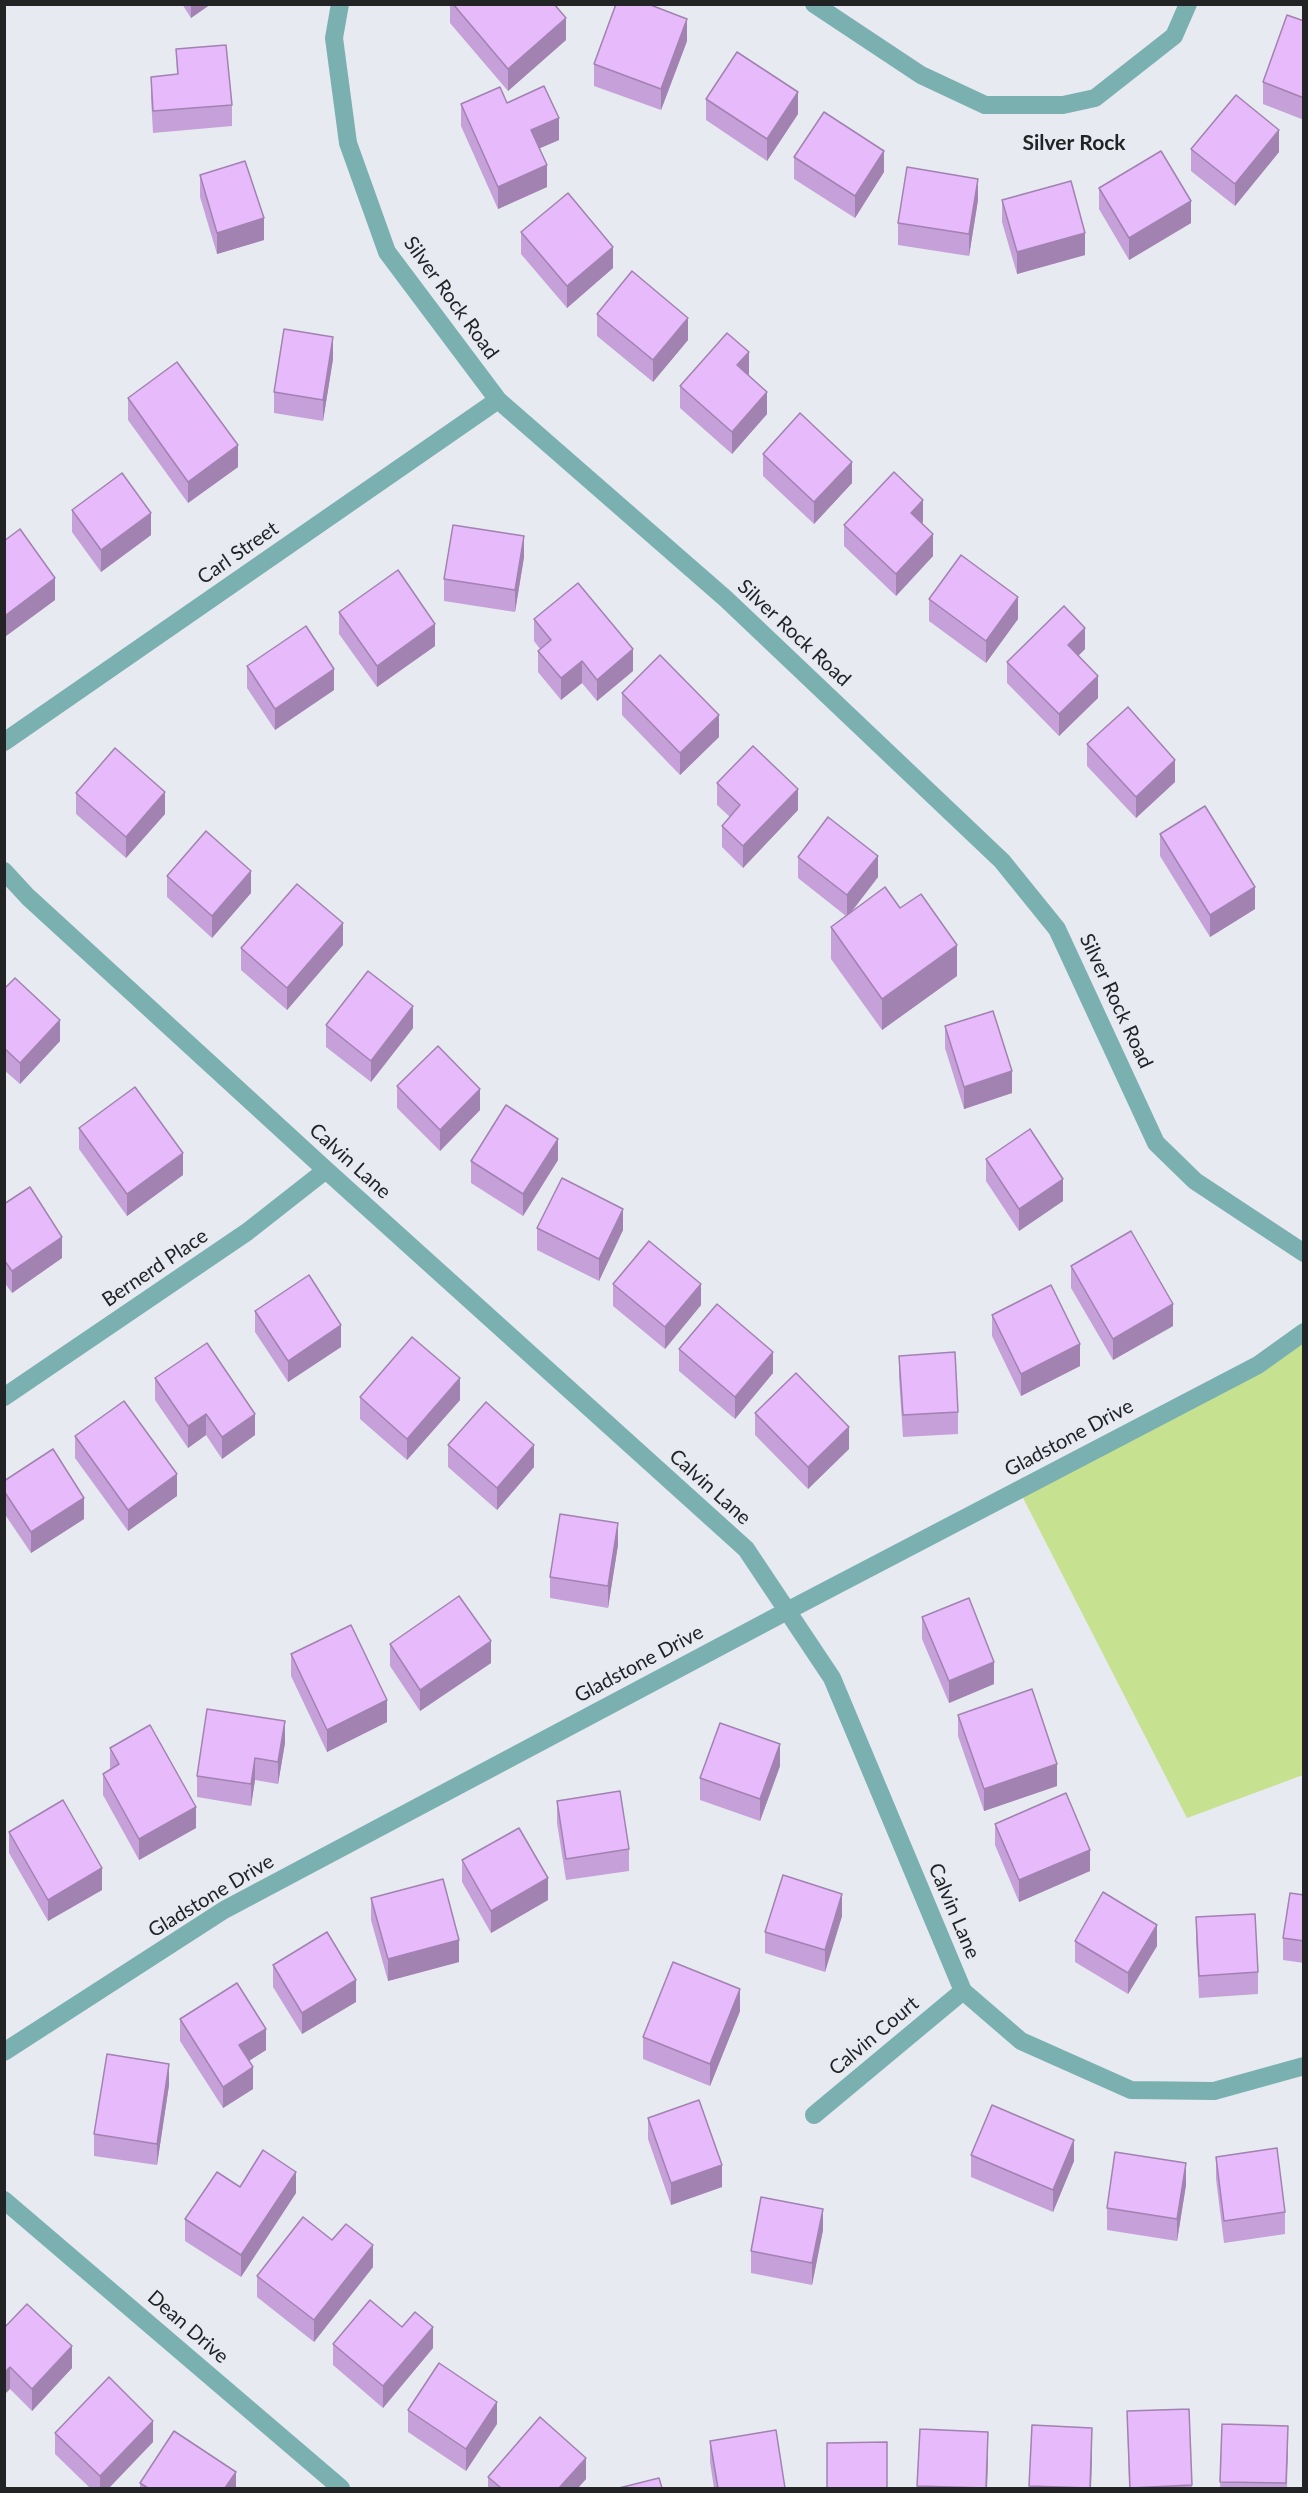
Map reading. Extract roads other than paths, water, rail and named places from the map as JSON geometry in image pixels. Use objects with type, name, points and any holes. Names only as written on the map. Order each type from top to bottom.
[{"type":"street","name":"Silver Rock Road","points":[[340,4],[334,38],[348,143],[387,252],[498,400],[726,599],[1002,861],[1058,929],[1156,1143],[1196,1181],[1304,1253]]},
{"type":"street","points":[[814,4],[921,75],[985,105],[1063,105],[1095,98],[1174,36],[1188,4]]},
{"type":"street","name":"Carl Street","points":[[4,742],[498,400]]},
{"type":"street","name":"Calvin Lane","points":[[4,872],[37,905],[326,1170],[746,1549],[832,1678],[963,1991],[1021,2041],[1131,2090],[1214,2091],[1304,2066]]},
{"type":"street","name":"Bernerd Place","points":[[4,1397],[247,1232],[326,1170]]},
{"type":"street","name":"Gladstone Drive","points":[[4,2052],[224,1910],[787,1611],[1258,1365],[1304,1332]]},
{"type":"street","name":"Calvin Court","points":[[814,2115],[963,1991]]},
{"type":"street","name":"Dean Drive","points":[[4,2200],[341,2488]]},
{"type":"district","name":"Silver Rock","points":[[1074,143]]}]
